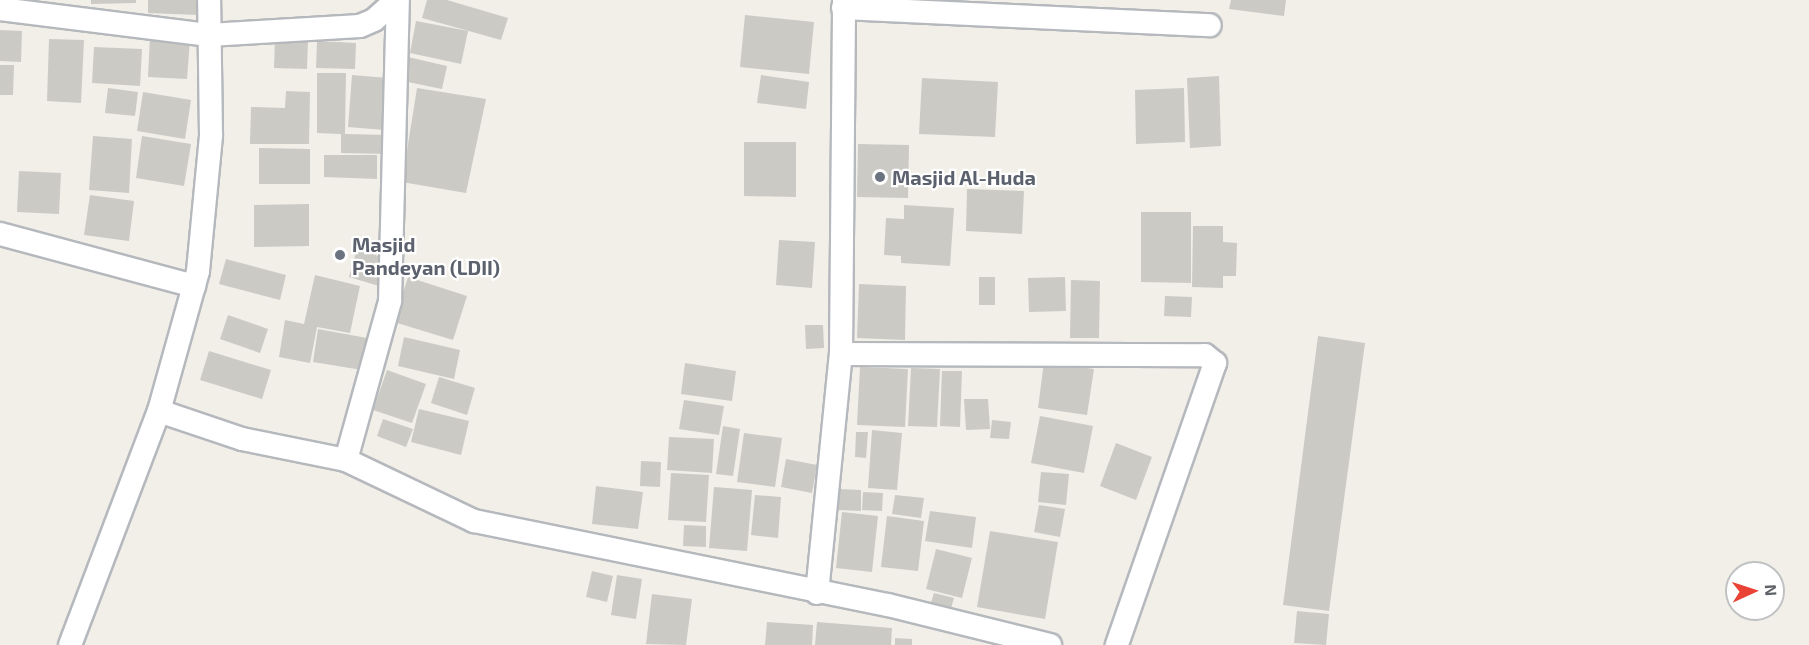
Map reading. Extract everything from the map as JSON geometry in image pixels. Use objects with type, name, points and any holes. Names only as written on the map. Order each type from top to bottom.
[{"type":"street","points":[[70,645],[159,411],[194,286],[208,187],[209,0]]},
{"type":"street","points":[[0,9],[210,35],[360,26],[381,15],[397,0]]},
{"type":"street","points":[[346,460],[390,301],[397,0]]},
{"type":"street","points":[[817,593],[841,354],[843,4],[1210,25]]},
{"type":"street","points":[[0,234],[194,286]]},
{"type":"street","points":[[841,354],[1205,355],[1215,363],[1118,645]]},
{"type":"street","points":[[159,411],[242,439],[346,460],[474,521],[597,544],[817,593],[888,605],[1050,645]]},
{"type":"building","points":[[91,0],[136,0],[136,3],[91,4]]},
{"type":"building","points":[[148,0],[200,0],[199,15],[148,13]]},
{"type":"building","points":[[427,0],[447,0],[508,18],[501,40],[422,18]]},
{"type":"building","points":[[1231,0],[1286,0],[1284,16],[1229,9]]},
{"type":"building","points":[[745,15],[814,22],[809,74],[740,67]]},
{"type":"building","points":[[416,21],[468,31],[461,64],[410,53]]},
{"type":"building","points":[[0,30],[22,31],[21,62],[0,61]]},
{"type":"building","points":[[150,37],[190,40],[187,79],[148,77]]},
{"type":"building","points":[[49,39],[84,40],[81,103],[47,101]]},
{"type":"building","points":[[275,39],[308,40],[307,69],[274,68]]},
{"type":"building","points":[[317,41],[356,43],[355,69],[316,68]]},
{"type":"building","points":[[94,47],[142,49],[140,86],[92,83]]},
{"type":"building","points":[[408,57],[447,66],[442,89],[403,81]]},
{"type":"building","points":[[0,65],[14,65],[13,95],[0,95]]},
{"type":"building","points":[[317,73],[346,73],[345,134],[389,135],[388,154],[341,153],[341,134],[317,133]]},
{"type":"building","points":[[352,75],[388,78],[384,130],[348,127]]},
{"type":"building","points":[[761,75],[809,82],[806,109],[757,103]]},
{"type":"building","points":[[1219,76],[1221,146],[1190,148],[1187,78]]},
{"type":"building","points":[[922,78],[998,82],[995,137],[919,134]]},
{"type":"building","points":[[108,88],[138,92],[135,116],[105,113]]},
{"type":"building","points":[[417,88],[486,99],[466,193],[402,182]]},
{"type":"building","points":[[1184,88],[1185,142],[1136,144],[1135,90]]},
{"type":"building","points":[[286,91],[310,92],[309,144],[250,144],[251,107],[285,108]]},
{"type":"building","points":[[143,92],[191,100],[185,139],[137,131]]},
{"type":"building","points":[[93,136],[132,139],[129,193],[89,190]]},
{"type":"building","points":[[142,136],[191,144],[184,186],[136,178]]},
{"type":"building","points":[[744,142],[796,142],[796,197],[744,196]]},
{"type":"building","points":[[858,144],[909,145],[908,198],[857,197]]},
{"type":"building","points":[[259,148],[310,149],[310,184],[259,184]]},
{"type":"building","points":[[324,155],[377,155],[377,179],[324,177]]},
{"type":"building","points":[[19,171],[61,173],[59,214],[17,212]]},
{"type":"building","points":[[967,189],[1024,191],[1022,234],[966,231]]},
{"type":"building","points":[[90,195],[134,201],[129,241],[84,235]]},
{"type":"building","points":[[309,204],[309,246],[254,247],[254,205]]},
{"type":"building","points":[[904,205],[954,208],[950,266],[901,263],[901,256],[884,255],[886,218],[904,219]]},
{"type":"building","points":[[1141,212],[1191,212],[1191,283],[1141,282]]},
{"type":"building","points":[[1193,226],[1223,226],[1223,242],[1237,243],[1236,276],[1223,276],[1223,288],[1192,287]]},
{"type":"building","points":[[779,240],[815,242],[812,288],[776,285]]},
{"type":"building","points":[[357,249],[388,259],[379,286],[349,277]]},
{"type":"building","points":[[226,259],[286,275],[280,300],[219,284]]},
{"type":"building","points":[[315,275],[360,286],[350,333],[317,327],[310,363],[279,357],[285,320],[304,324]]},
{"type":"building","points":[[408,277],[467,296],[453,340],[394,322]]},
{"type":"building","points":[[979,277],[995,277],[995,305],[979,305]]},
{"type":"building","points":[[1065,277],[1066,311],[1029,312],[1028,278]]},
{"type":"building","points":[[1071,280],[1100,281],[1099,338],[1070,338]]},
{"type":"building","points":[[859,284],[906,286],[905,340],[857,338]]},
{"type":"building","points":[[1165,296],[1192,297],[1191,317],[1164,316]]},
{"type":"building","points":[[228,315],[268,329],[260,353],[220,339]]},
{"type":"building","points":[[805,325],[823,325],[824,348],[806,349]]},
{"type":"building","points":[[318,329],[367,338],[362,370],[313,362]]},
{"type":"building","points":[[1318,336],[1365,343],[1329,611],[1283,605]]},
{"type":"building","points":[[404,337],[460,350],[454,379],[398,366]]},
{"type":"building","points":[[209,351],[271,370],[262,399],[200,380]]},
{"type":"building","points":[[1044,362],[1094,369],[1087,415],[1038,408]]},
{"type":"building","points":[[685,363],[736,371],[732,401],[681,394]]},
{"type":"building","points":[[860,367],[908,369],[905,427],[857,425]]},
{"type":"building","points":[[911,368],[940,369],[937,427],[908,426]]},
{"type":"building","points":[[387,370],[426,384],[412,423],[373,410]]},
{"type":"building","points":[[942,371],[962,371],[960,427],[940,426]]},
{"type":"building","points":[[439,377],[475,388],[467,415],[431,403]]},
{"type":"building","points":[[964,399],[988,399],[990,429],[966,430]]},
{"type":"building","points":[[684,400],[724,406],[719,435],[679,429]]},
{"type":"building","points":[[419,409],[469,421],[461,455],[411,442]]},
{"type":"building","points":[[1040,416],[1093,426],[1084,473],[1031,463]]},
{"type":"building","points":[[383,419],[413,429],[406,447],[377,436]]},
{"type":"building","points":[[992,420],[1011,422],[1009,439],[990,438]]},
{"type":"building","points":[[723,426],[740,429],[733,476],[716,474]]},
{"type":"building","points":[[872,430],[902,433],[897,490],[868,488]]},
{"type":"building","points":[[856,432],[868,432],[866,458],[855,457]]},
{"type":"building","points":[[744,433],[782,438],[775,487],[737,482]]},
{"type":"building","points":[[669,437],[714,439],[712,473],[667,470]]},
{"type":"building","points":[[1116,443],[1152,457],[1136,500],[1100,486]]},
{"type":"building","points":[[786,459],[817,465],[812,493],[781,487]]},
{"type":"building","points":[[641,461],[661,462],[660,487],[640,486]]},
{"type":"building","points":[[1041,472],[1069,474],[1066,505],[1038,502]]},
{"type":"building","points":[[671,473],[709,475],[706,522],[668,520]]},
{"type":"building","points":[[596,486],[643,492],[638,529],[592,524]]},
{"type":"building","points":[[714,487],[752,490],[747,551],[709,548]]},
{"type":"building","points":[[839,489],[861,490],[861,511],[838,510]]},
{"type":"building","points":[[863,492],[883,493],[882,511],[862,510]]},
{"type":"building","points":[[755,495],[781,497],[778,538],[751,535]]},
{"type":"building","points":[[895,495],[924,498],[921,518],[892,514]]},
{"type":"building","points":[[1039,505],[1065,509],[1060,537],[1034,532]]},
{"type":"building","points":[[930,511],[976,517],[972,548],[925,541]]},
{"type":"building","points":[[842,512],[878,516],[872,572],[836,568]]},
{"type":"building","points":[[887,516],[924,521],[918,571],[881,567]]},
{"type":"building","points":[[684,525],[706,526],[706,547],[683,546]]},
{"type":"building","points":[[990,531],[1058,542],[1045,619],[977,607]]},
{"type":"building","points":[[936,549],[972,558],[962,598],[926,589]]},
{"type":"building","points":[[592,571],[613,576],[607,602],[586,597]]},
{"type":"building","points":[[617,575],[642,579],[636,619],[611,615]]},
{"type":"building","points":[[934,593],[954,598],[950,612],[930,606]]},
{"type":"building","points":[[652,594],[692,599],[686,645],[646,644]]},
{"type":"building","points":[[1297,611],[1329,614],[1326,645],[1294,643]]},
{"type":"building","points":[[767,622],[813,625],[812,645],[765,645]]},
{"type":"building","points":[[817,622],[892,628],[891,645],[815,645]]},
{"type":"building","points":[[895,638],[912,639],[912,645],[895,645]]},
{"type":"place","name":"Masjid Al-Huda","points":[[880,177]]},
{"type":"place","name":"Masjid Pandeyan (LDII)","points":[[340,255]]}]
